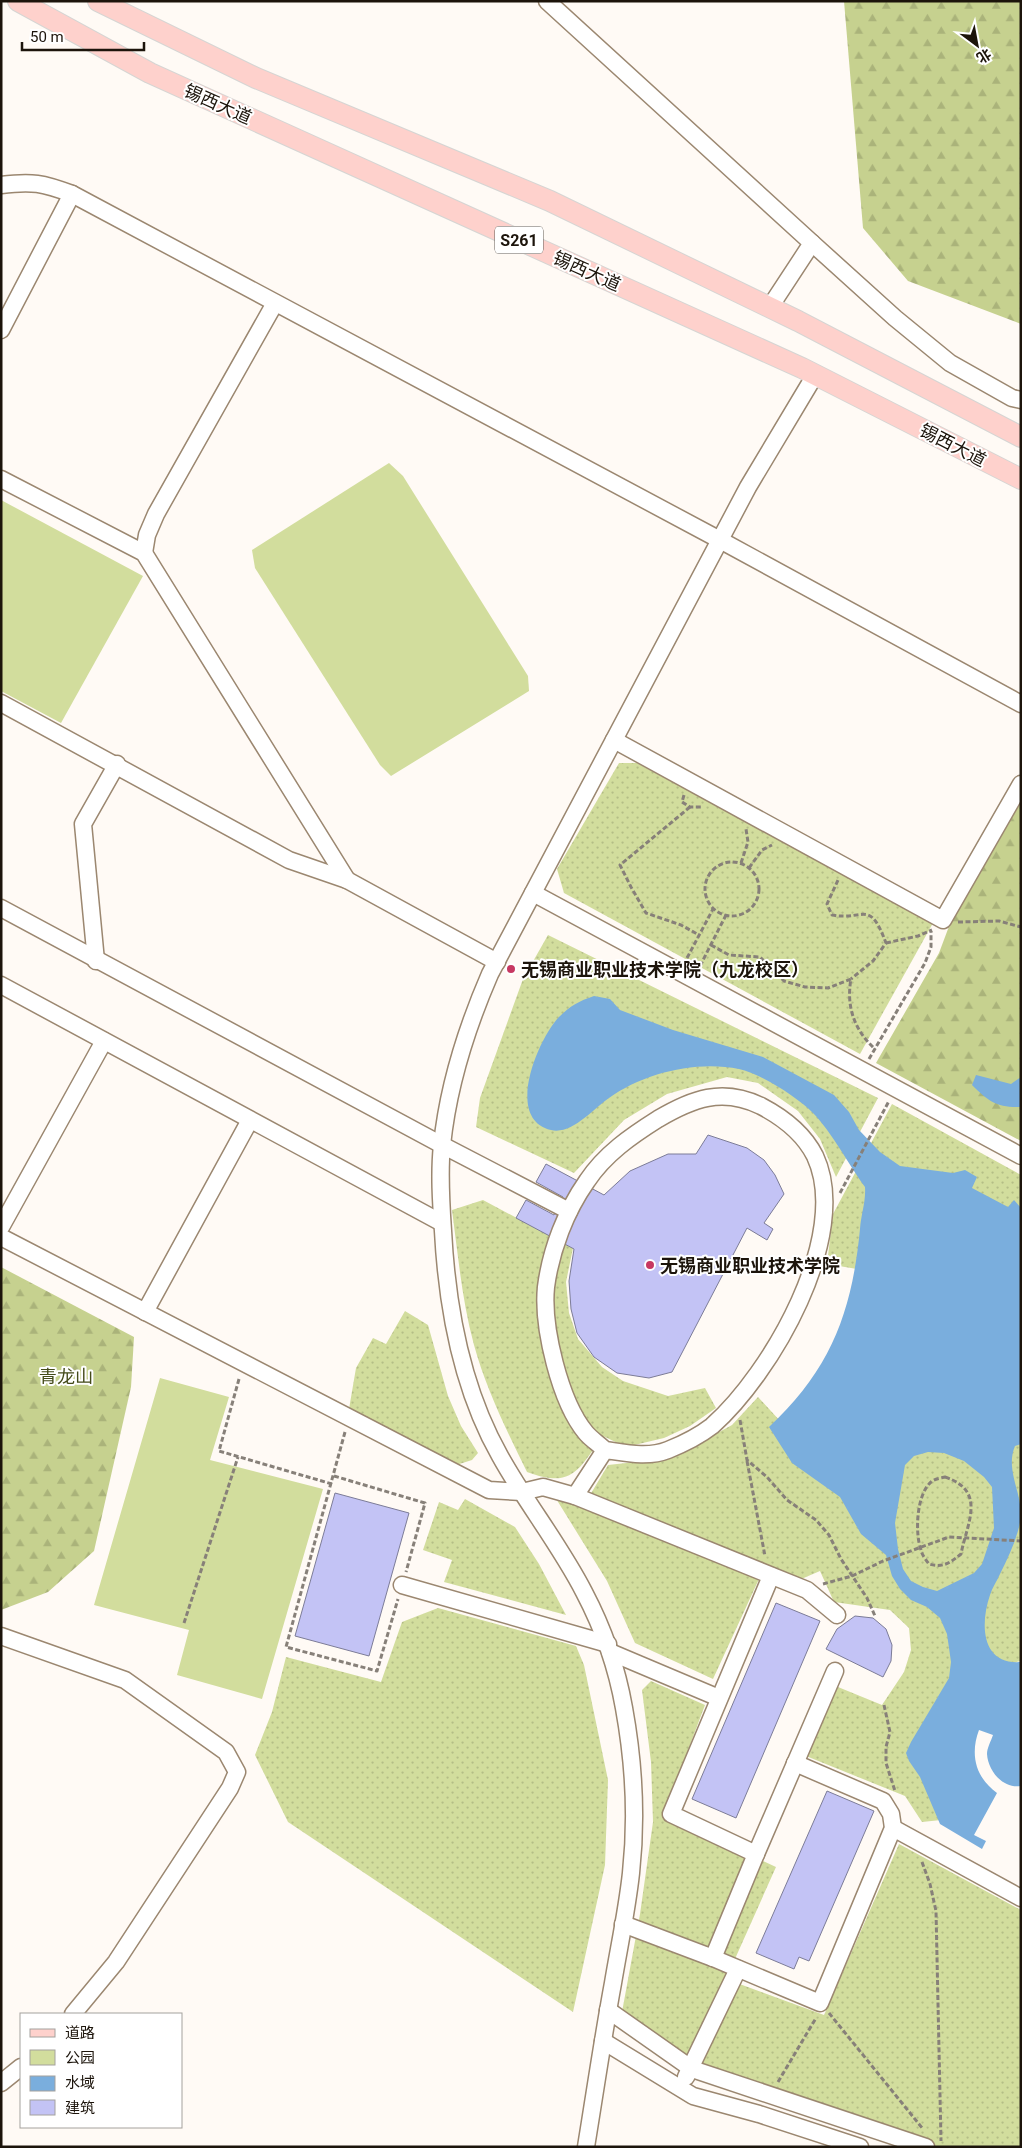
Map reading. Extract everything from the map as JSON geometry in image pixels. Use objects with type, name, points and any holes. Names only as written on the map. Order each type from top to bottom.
[{"type":"main road","name":"锡西大道","points":[[18,1],[150,73],[815,376],[1021,479]]},
{"type":"main road","name":"S261","points":[[98,1],[256,78],[550,201],[770,308],[1021,436]]},
{"type":"street","points":[[547,1],[895,318],[950,362],[1012,398],[1021,400]]},
{"type":"street","points":[[1,185],[44,183],[72,194],[720,540],[1021,704]]},
{"type":"street","points":[[1,330],[72,194]]},
{"type":"street","points":[[770,308],[812,243]]},
{"type":"street","points":[[144,553],[156,514],[275,303]]},
{"type":"street","points":[[586,2147],[631,1875],[635,1819],[632,1764],[624,1706],[609,1648],[584,1591],[497,1452],[461,1358],[450,1307],[442,1223],[442,1145],[460,1058],[472,1016],[497,962],[748,487],[815,376]]},
{"type":"street","points":[[1,479],[144,553],[347,880]]},
{"type":"street","points":[[1,703],[117,764],[289,860],[347,880],[497,962]]},
{"type":"street","points":[[614,740],[943,920],[1021,784]]},
{"type":"street","points":[[96,961],[83,824],[117,764]]},
{"type":"street","points":[[533,893],[1021,1156]]},
{"type":"street","points":[[1,908],[96,961],[569,1211]]},
{"type":"street","points":[[1,985],[442,1223]]},
{"type":"street","points":[[1,1227],[104,1041]]},
{"type":"street","points":[[717,1096],[737,1098],[758,1105],[778,1116],[798,1133],[814,1156],[822,1180],[824,1211],[816,1260],[797,1307],[777,1345],[754,1380],[710,1427],[690,1440],[666,1451],[637,1455],[604,1450],[586,1433],[572,1410],[552,1354],[547,1325],[546,1288],[553,1254],[569,1211],[588,1179],[614,1150],[637,1132],[692,1101],[717,1096]]},
{"type":"street","points":[[145,1312],[250,1120]]},
{"type":"street","points":[[1,1237],[489,1490],[522,1492],[543,1486],[575,1496],[807,1590],[836,1615]]},
{"type":"street","points":[[575,1496],[604,1450]]},
{"type":"street","points":[[756,1854],[671,1814],[771,1576]]},
{"type":"street","points":[[402,1585],[609,1648],[719,1698]]},
{"type":"street","points":[[1,1636],[125,1680],[226,1752],[237,1772],[230,1788],[116,1962],[74,2013]]},
{"type":"street","points":[[713,1958],[835,1671]]},
{"type":"street","points":[[796,1763],[882,1801],[892,1821],[913,1839],[1021,1898]]},
{"type":"street","points":[[623,1924],[713,1958],[820,2003],[892,1821]]},
{"type":"street","points":[[681,2088],[738,1969]]},
{"type":"street","points":[[608,2010],[692,2070],[770,2096],[926,2139]]},
{"type":"street","points":[[603,2041],[693,2096],[759,2114],[860,2147]]},
{"type":"street","points":[[1,2083],[20,2068]]},
{"type":"path","points":[[690,807],[620,865],[630,887],[646,912],[681,925],[699,935]]},
{"type":"path","points":[[741,864],[748,842],[746,827],[748,814]]},
{"type":"path","points":[[749,868],[762,850],[786,834]]},
{"type":"path","points":[[727,862],[741,864],[749,868],[758,882],[756,901],[750,909],[742,914],[726,915],[713,909],[706,896],[705,887],[708,877],[718,865],[727,862]]},
{"type":"path","points":[[712,945],[729,955],[760,957],[784,981],[805,988],[828,988],[851,979],[873,961],[886,942],[880,927],[870,915],[859,913],[842,917],[832,915],[827,904],[845,866]]},
{"type":"path","points":[[686,976],[699,935],[713,909]]},
{"type":"path","points":[[686,976],[712,945],[726,915]]},
{"type":"path","points":[[863,1071],[925,963],[931,947],[931,930]]},
{"type":"path","points":[[851,979],[848,994],[850,1010],[857,1026],[875,1048]]},
{"type":"path","points":[[845,1184],[896,1089]]},
{"type":"path","points":[[244,1364],[219,1451],[332,1484]]},
{"type":"path","points":[[737,1400],[768,1570],[771,1576]]},
{"type":"path","points":[[334,1476],[425,1503],[377,1671],[286,1648],[349,1418]]},
{"type":"path","points":[[184,1623],[238,1457]]},
{"type":"path","points":[[747,1460],[767,1478],[786,1500],[816,1520],[829,1535],[867,1598],[875,1616]]},
{"type":"path","points":[[945,1477],[958,1481],[969,1494],[970,1522],[964,1538],[961,1554],[950,1563],[944,1565],[929,1564],[921,1551],[918,1533],[918,1511],[923,1495],[931,1482],[945,1477]]},
{"type":"path","points":[[807,1590],[852,1576],[882,1561],[905,1555],[949,1537],[1021,1541]]},
{"type":"path","points":[[884,1705],[890,1732],[886,1747],[886,1762],[899,1800],[892,1821]]},
{"type":"path","points":[[913,1839],[930,1884],[936,1911],[941,2147]]},
{"type":"path","points":[[770,2096],[817,2016],[820,2003]]},
{"type":"path","points":[[820,2003],[926,2139]]},
{"type":"green space","points":[[844,1],[1021,1],[1021,324],[908,281],[863,228]]},
{"type":"green space","points":[[389,463],[403,476],[528,676],[529,691],[391,776],[380,765],[255,568],[252,550]]},
{"type":"green space","points":[[1,500],[143,576],[61,723],[1,691]]},
{"type":"green space","points":[[619,763],[637,763],[933,923],[860,1054],[564,893],[557,869]]},
{"type":"green space","points":[[1021,802],[1021,1141],[876,1063],[939,953],[948,929]]},
{"type":"green space","points":[[548,935],[878,1098],[836,1177],[820,1139],[798,1111],[758,1083],[727,1077],[667,1094],[624,1120],[574,1173],[476,1127],[480,1098],[523,979]]},
{"type":"green space","points":[[892,1104],[1021,1175],[1021,1661],[954,1676],[941,1820],[922,1822],[905,1796],[806,1756],[838,1687],[882,1705],[904,1672],[911,1650],[909,1628],[890,1610],[834,1602],[820,1571],[799,1580],[590,1495],[608,1465],[672,1458],[732,1425],[758,1397],[781,1422],[834,1357],[857,1269],[827,1264],[833,1214]]},
{"type":"green space","points":[[483,1200],[573,1248],[566,1282],[569,1313],[578,1339],[602,1367],[623,1381],[668,1396],[705,1388],[716,1408],[690,1426],[664,1438],[626,1447],[603,1436],[580,1467],[565,1477],[542,1477],[527,1472],[485,1378],[474,1345],[463,1295],[452,1210]]},
{"type":"green space","name":"青龙山","points":[[1,1267],[134,1337],[131,1387],[94,1551],[48,1592],[1,1610]]},
{"type":"green space","points":[[405,1311],[428,1325],[448,1396],[461,1426],[478,1453],[472,1460],[453,1466],[349,1409],[356,1368],[373,1338],[386,1344]]},
{"type":"green space","points":[[160,1378],[229,1397],[210,1460],[323,1489],[262,1699],[177,1675],[189,1630],[94,1605]]},
{"type":"green space","points":[[555,1497],[759,1579],[713,1679],[635,1643],[607,1581]]},
{"type":"green space","points":[[465,1499],[515,1527],[539,1564],[566,1615],[444,1582],[452,1560],[423,1550],[439,1502],[458,1510]]},
{"type":"green space","points":[[438,1608],[576,1646],[584,1665],[608,1780],[605,1865],[573,2012],[288,1822],[255,1755],[272,1712],[286,1657],[381,1682],[402,1622]]},
{"type":"green space","points":[[651,1681],[705,1705],[664,1814],[776,1867],[726,1979],[824,2015],[899,1844],[1021,1910],[1021,2147],[939,2147],[704,2067],[622,2012],[640,1914],[653,1822],[651,1762],[642,1690]]},
{"type":"water","points":[[594,996],[610,999],[620,1010],[673,1030],[763,1057],[834,1095],[849,1112],[859,1130],[880,1152],[900,1166],[953,1173],[965,1170],[977,1177],[972,1188],[1008,1207],[1014,1200],[1021,1208],[1021,1444],[1015,1446],[1012,1463],[1021,1517],[1013,1546],[990,1595],[985,1618],[985,1630],[991,1650],[998,1657],[1008,1661],[1021,1662],[1021,1786],[1008,1785],[993,1772],[987,1754],[993,1735],[979,1730],[975,1748],[976,1764],[984,1780],[997,1793],[974,1835],[986,1841],[982,1849],[940,1824],[920,1777],[906,1753],[949,1678],[951,1662],[947,1634],[940,1618],[927,1607],[911,1600],[900,1589],[892,1576],[886,1555],[861,1534],[840,1497],[792,1463],[769,1427],[808,1383],[823,1361],[835,1337],[851,1287],[865,1198],[865,1187],[820,1120],[813,1113],[778,1087],[758,1076],[739,1069],[706,1066],[654,1075],[623,1089],[567,1129],[551,1130],[537,1123],[529,1111],[527,1095],[529,1078],[542,1042],[559,1017],[579,1002]],"holes":[[[928,1452],[944,1453],[964,1461],[984,1477],[992,1487],[994,1528],[982,1564],[974,1573],[937,1591],[911,1581],[903,1569],[895,1523],[905,1465],[914,1456]]]},
{"type":"water","points":[[976,1075],[1011,1084],[1021,1077],[1021,1107],[999,1105],[988,1099],[972,1085]]},
{"type":"building","name":"无锡商业职业技术学院","points":[[708,1135],[747,1148],[764,1160],[775,1175],[784,1194],[764,1223],[773,1229],[767,1240],[747,1228],[672,1372],[649,1378],[617,1373],[594,1357],[577,1333],[571,1309],[569,1281],[574,1249],[516,1218],[526,1200],[554,1215],[563,1197],[536,1182],[546,1164],[604,1195],[630,1171],[668,1154],[696,1154]]},
{"type":"building","points":[[335,1493],[409,1513],[369,1656],[295,1636]]},
{"type":"building","points":[[776,1603],[820,1621],[736,1818],[692,1799]]},
{"type":"building","points":[[855,1616],[873,1618],[886,1629],[892,1645],[891,1661],[883,1677],[826,1649],[837,1629]]},
{"type":"building","points":[[827,1791],[874,1811],[809,1961],[799,1957],[794,1969],[756,1953]]},
{"type":"place","name":"无锡商业职业技术学院（九龙校区）","points":[[511,969]]},
{"type":"place","name":"无锡商业职业技术学院","points":[[650,1265]]}]
